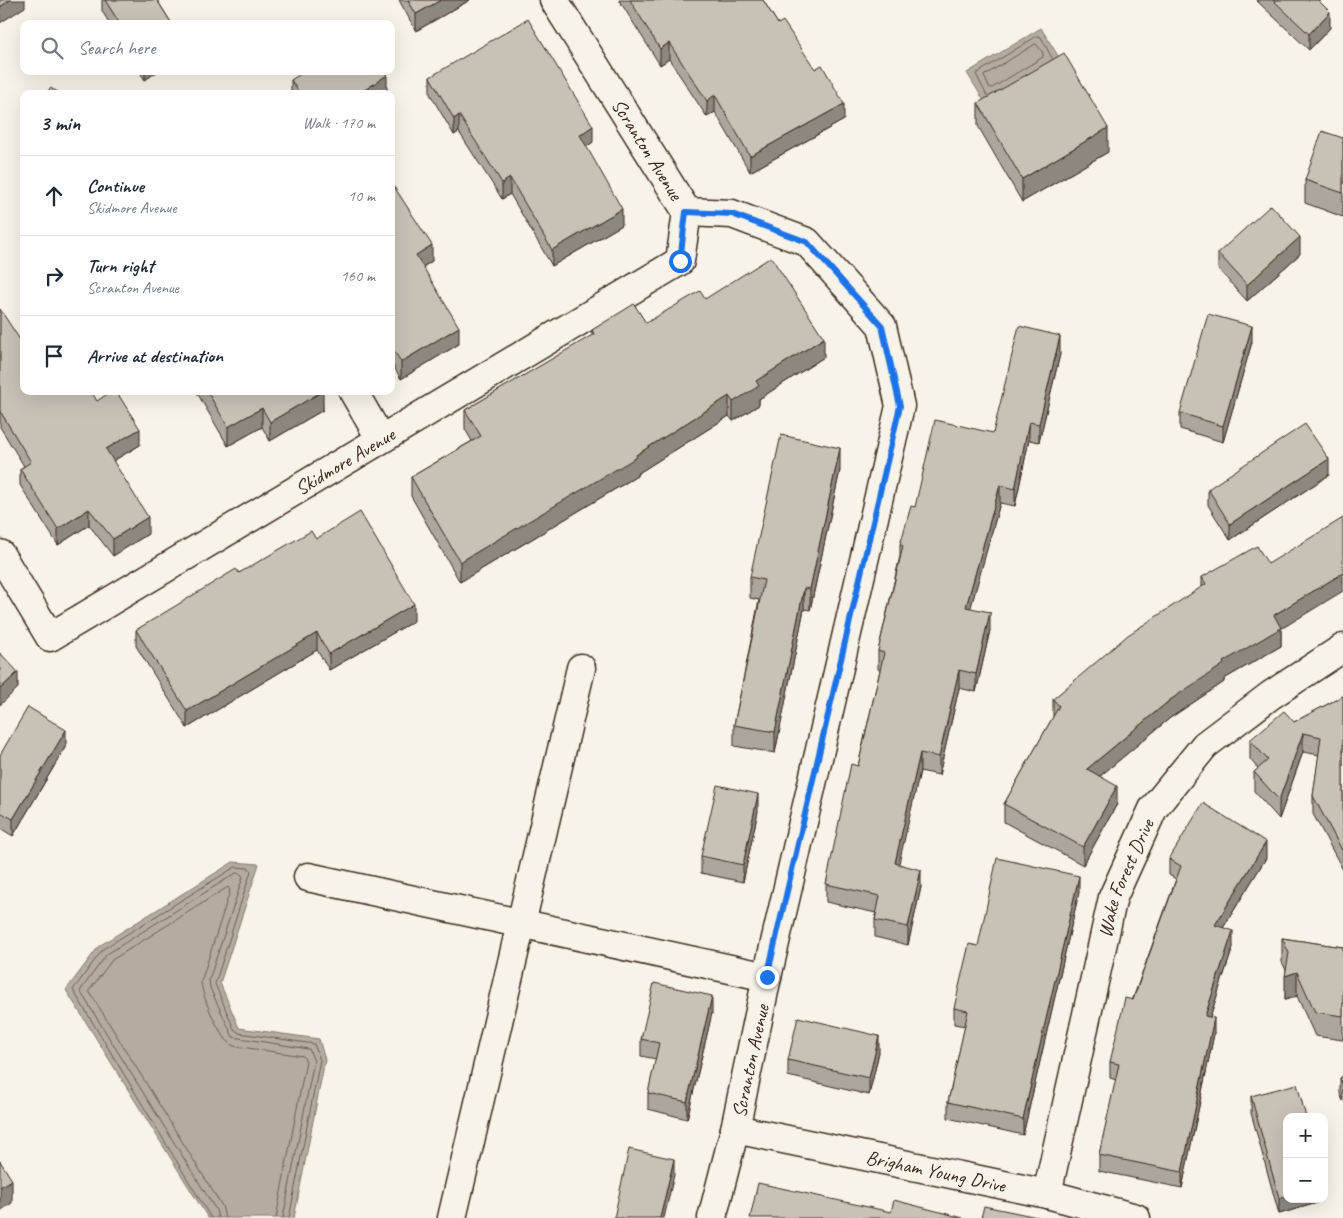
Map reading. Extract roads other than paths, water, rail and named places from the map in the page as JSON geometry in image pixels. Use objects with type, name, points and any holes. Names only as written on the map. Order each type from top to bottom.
[{"type":"street","name":"Scranton Avenue","points":[[554,0],[686,212],[732,214],[807,242],[882,326],[900,406],[767,977],[735,1129],[712,1218]]},
{"type":"street","name":"Skidmore Avenue","points":[[0,554],[50,637],[380,438],[680,261],[686,212]]},
{"type":"street","points":[[355,395],[380,438]]},
{"type":"street","name":"Wake Forest Drive","points":[[1047,1194],[1113,897],[1153,809],[1205,745],[1271,695],[1343,648]]},
{"type":"street","points":[[452,1218],[581,668]]},
{"type":"street","points":[[308,877],[767,977]]},
{"type":"street","name":"Brigham Young Drive","points":[[735,1129],[1047,1194],[1136,1218]]},
{"type":"water","points":[[1041,28],[1060,59],[986,104],[967,73]]},
{"type":"water","points":[[233,862],[259,864],[220,983],[239,1028],[319,1039],[325,1060],[294,1218],[208,1218],[66,990],[99,946]]}]
